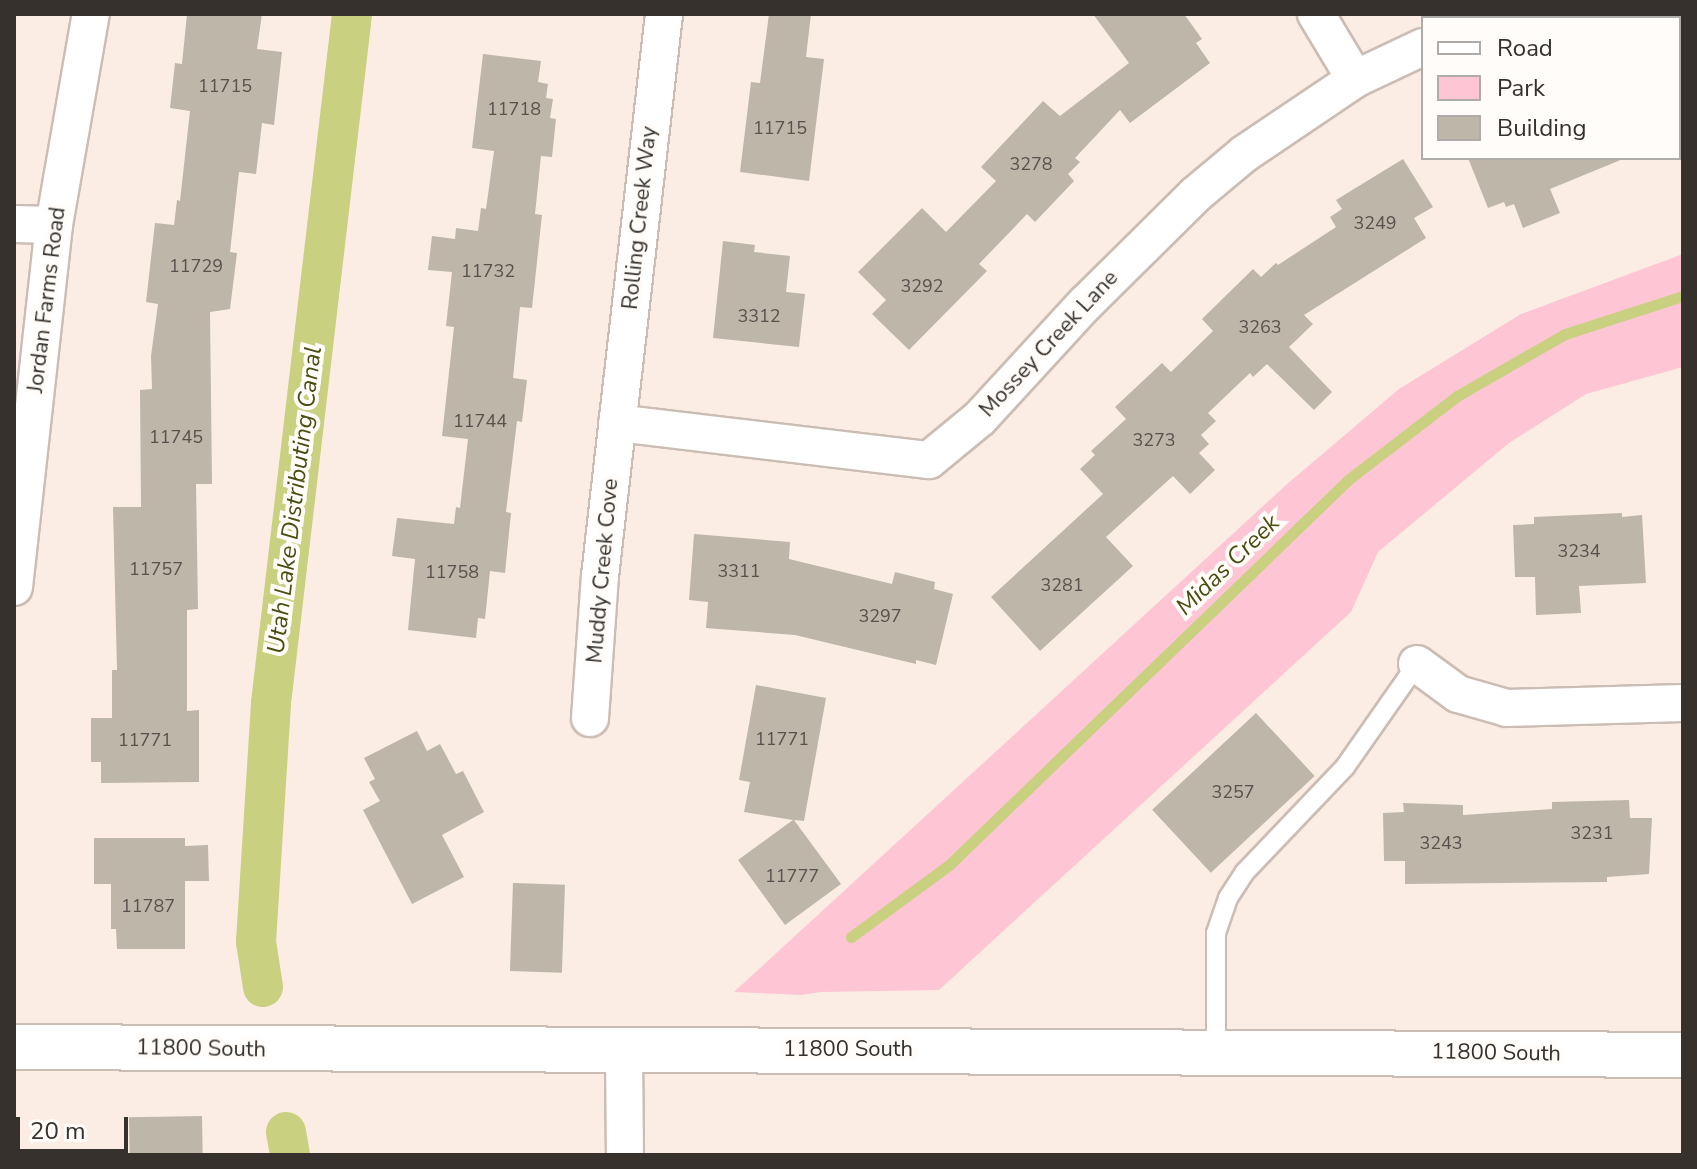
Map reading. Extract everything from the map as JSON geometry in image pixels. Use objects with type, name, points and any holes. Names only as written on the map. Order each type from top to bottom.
[{"type":"main road","name":"11800 South","points":[[14,1047],[1683,1055]]},
{"type":"street","name":"Jordan Farms Road","points":[[14,587],[54,225],[91,14]]},
{"type":"street","name":"Rolling Creek Way","points":[[617,423],[664,14]]},
{"type":"street","points":[[1316,14],[1355,79]]},
{"type":"street","name":"Mossey Creek Lane","points":[[617,423],[929,460],[980,418],[1085,304],[1195,195],[1254,146],[1355,79],[1421,48]]},
{"type":"street","points":[[14,224],[54,225]]},
{"type":"street","name":"Muddy Creek Cove","points":[[590,718],[617,423]]},
{"type":"street","points":[[1417,664],[1458,694],[1507,708],[1683,703]]},
{"type":"street","points":[[624,1048],[625,1155]]},
{"type":"lane","points":[[1216,1051],[1216,933],[1228,898],[1245,872],[1345,767],[1417,664]]},
{"type":"green space","points":[[1683,254],[1683,367],[1586,394],[1509,443],[1378,552],[1351,612],[939,990],[801,995],[734,992],[1286,485],[1399,389],[1521,314]]},
{"type":"building","points":[[187,14],[262,14],[257,49],[282,52],[274,125],[262,123],[256,174],[239,172],[230,252],[237,253],[230,309],[210,312],[212,484],[196,484],[198,609],[187,610],[187,711],[199,710],[199,782],[101,783],[101,762],[91,762],[91,718],[112,718],[112,670],[117,670],[113,507],[141,507],[140,390],[152,389],[151,356],[158,304],[146,302],[155,223],[174,225],[177,200],[180,201],[190,111],[170,108],[175,63],[182,64]]},
{"type":"building","points":[[769,14],[811,14],[806,57],[824,59],[809,181],[740,172],[751,82],[760,83]]},
{"type":"building","points":[[1093,14],[1184,14],[1202,39],[1196,43],[1210,63],[1130,123],[1120,110],[1075,158],[1080,162],[1068,174],[1074,181],[1035,222],[1027,214],[979,264],[987,271],[909,350],[872,314],[886,300],[858,272],[922,208],[946,232],[996,181],[981,167],[1043,101],[1060,116],[1129,63]]},
{"type":"building","points":[[483,54],[541,61],[538,82],[548,84],[546,98],[553,99],[550,118],[556,119],[552,157],[541,156],[535,214],[542,215],[532,308],[520,307],[513,378],[527,380],[522,422],[517,421],[506,512],[511,513],[505,573],[490,571],[485,619],[478,618],[476,638],[408,630],[415,559],[392,556],[397,518],[454,524],[456,507],[460,508],[468,439],[442,436],[454,327],[446,326],[452,272],[428,270],[432,236],[455,239],[456,228],[478,231],[481,208],[486,209],[494,151],[472,148]]},
{"type":"building","points":[[1403,159],[1433,207],[1414,218],[1426,238],[1304,315],[1313,324],[1289,347],[1332,392],[1314,410],[1267,364],[1253,377],[1250,373],[1208,413],[1216,421],[1201,435],[1209,444],[1199,453],[1215,470],[1190,494],[1173,476],[1106,537],[1133,566],[1040,651],[991,597],[1103,494],[1080,469],[1095,455],[1091,451],[1126,419],[1115,407],[1162,363],[1171,372],[1213,331],[1202,319],[1253,269],[1261,277],[1276,263],[1278,265],[1336,227],[1330,217],[1342,209],[1336,200]]},
{"type":"building","points":[[1469,160],[1621,160],[1550,189],[1560,213],[1523,228],[1514,204],[1506,207],[1504,202],[1488,208]]},
{"type":"building","points":[[723,241],[755,245],[754,252],[790,256],[786,292],[805,294],[799,347],[713,338]]},
{"type":"building","points":[[1622,513],[1622,517],[1642,515],[1646,583],[1579,586],[1581,613],[1536,615],[1535,577],[1515,577],[1513,525],[1534,524],[1534,517]]},
{"type":"building","points":[[694,534],[790,542],[789,559],[892,584],[895,572],[935,582],[934,589],[953,594],[936,665],[916,660],[916,664],[795,635],[706,628],[708,602],[689,600]]},
{"type":"building","points":[[756,685],[826,698],[804,821],[794,820],[841,884],[785,925],[738,860],[793,820],[744,812],[750,782],[739,780]]},
{"type":"building","points":[[1256,713],[1315,776],[1211,873],[1152,810]]},
{"type":"building","points":[[417,731],[427,751],[440,744],[456,774],[463,771],[484,812],[442,835],[464,877],[412,904],[363,810],[380,801],[369,782],[375,779],[364,758]]},
{"type":"building","points":[[1629,800],[1630,818],[1652,818],[1649,874],[1607,877],[1607,882],[1405,884],[1405,861],[1384,861],[1383,813],[1404,812],[1403,803],[1463,805],[1463,815],[1552,809],[1552,802]]},
{"type":"building","points":[[94,838],[185,838],[185,846],[208,845],[209,881],[185,881],[185,949],[117,949],[116,929],[111,929],[111,884],[94,884]]},
{"type":"building","points":[[513,883],[565,885],[562,973],[510,971]]},
{"type":"building","points":[[202,1116],[203,1155],[130,1155],[129,1117]]},
{"type":"waterway","name":"Utah Lake Distributing Canal","points":[[263,987],[256,942],[271,703],[352,14]]},
{"type":"waterway","name":"Midas Creek","points":[[851,937],[949,865],[1349,479],[1457,396],[1565,334],[1683,296]]},
{"type":"waterway","name":"Utah Lake Distributing Canal","points":[[286,1132],[290,1155]]}]
